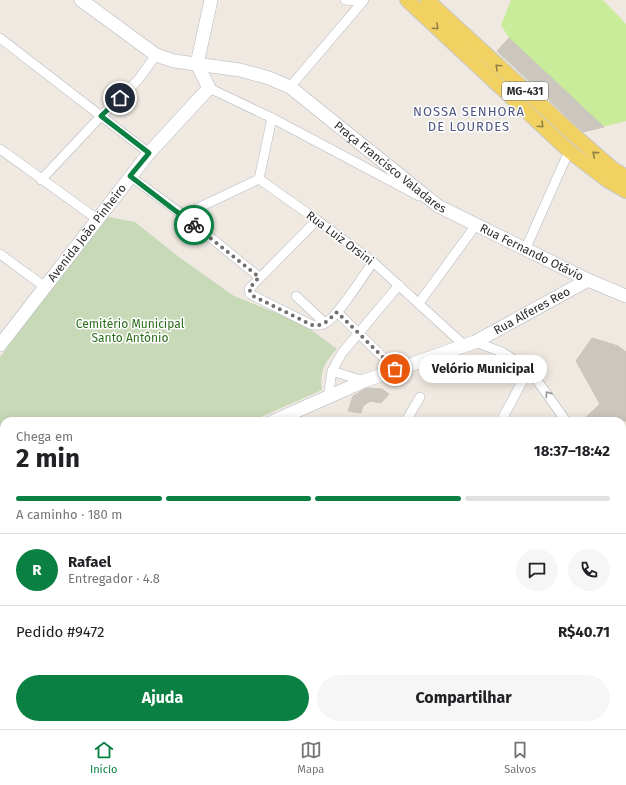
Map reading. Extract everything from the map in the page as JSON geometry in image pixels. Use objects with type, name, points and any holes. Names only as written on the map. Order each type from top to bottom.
[{"type":"main road","points":[[407,0],[569,151],[607,180],[626,191]]},
{"type":"main road","name":"MG-431","points":[[427,0],[574,135],[613,169],[626,177]]},
{"type":"street","name":"Praça Francisco Valadares","points":[[81,0],[156,55],[174,61],[240,70],[269,78],[290,87],[438,206]]},
{"type":"street","points":[[209,88],[197,64],[211,0]]},
{"type":"street","points":[[345,0],[363,1]]},
{"type":"street","points":[[290,87],[363,1]]},
{"type":"street","points":[[0,38],[149,153]]},
{"type":"street","points":[[41,180],[101,116],[138,80],[156,55]]},
{"type":"street","name":"Praça Francisco Valadares","points":[[209,88],[272,118],[438,206]]},
{"type":"street","name":"Avenida João Pinheiro","points":[[0,345],[130,176],[149,153],[209,88]]},
{"type":"street","points":[[183,216],[258,179],[272,118]]},
{"type":"street","points":[[0,149],[97,219]]},
{"type":"street","points":[[525,250],[569,151]]},
{"type":"street","points":[[130,176],[259,277]]},
{"type":"street","name":"Rua Luiz Orsini","points":[[258,179],[317,220],[373,262],[419,303],[470,343]]},
{"type":"street","name":"Rua Fernando Otávio","points":[[438,206],[525,250],[626,296]]},
{"type":"street","points":[[317,220],[259,277],[249,289],[253,296],[312,325],[317,326],[326,323],[337,312],[373,262]]},
{"type":"street","points":[[419,303],[476,225]]},
{"type":"street","points":[[0,254],[45,287]]},
{"type":"street","name":"Rua Alferes Reo","points":[[283,417],[364,381],[470,343],[588,280]]},
{"type":"street","points":[[328,397],[332,371],[342,353],[399,285]]},
{"type":"street","points":[[296,296],[326,323]]},
{"type":"street","points":[[337,312],[395,369]]},
{"type":"street","points":[[470,343],[502,352],[529,369],[563,417]]},
{"type":"street","points":[[503,417],[529,369]]},
{"type":"street","points":[[332,371],[364,381]]},
{"type":"street","points":[[408,417],[420,397]]},
{"type":"green space","points":[[511,0],[603,0],[626,24],[626,121],[583,132],[497,51],[509,38],[501,25]]},
{"type":"green space","name":"Cemitério Municipal Santo Antônio","points":[[104,216],[135,222],[179,257],[234,296],[302,323],[337,349],[326,362],[322,372],[322,390],[261,417],[0,417],[0,357]]},
{"type":"building","points":[[509,38],[604,127],[583,132],[497,51]]},
{"type":"building","points":[[592,338],[618,346],[626,352],[626,417],[586,417],[600,404],[576,361]]},
{"type":"building","points":[[367,388],[382,389],[389,394],[381,403],[370,401],[363,406],[361,413],[348,411],[353,396]]},
{"type":"way so far","points":[[194,225],[259,277],[249,289],[250,294],[312,325],[317,326],[326,323],[337,312],[395,369]]},
{"type":"place","name":"Velório Municipal","points":[[395,369]]},
{"type":"district","name":"NOSSA SENHORA DE LOURDES","points":[[469,118]]},
{"type":"route","points":[[120,98],[101,116],[149,153],[130,176],[194,225]]}]
